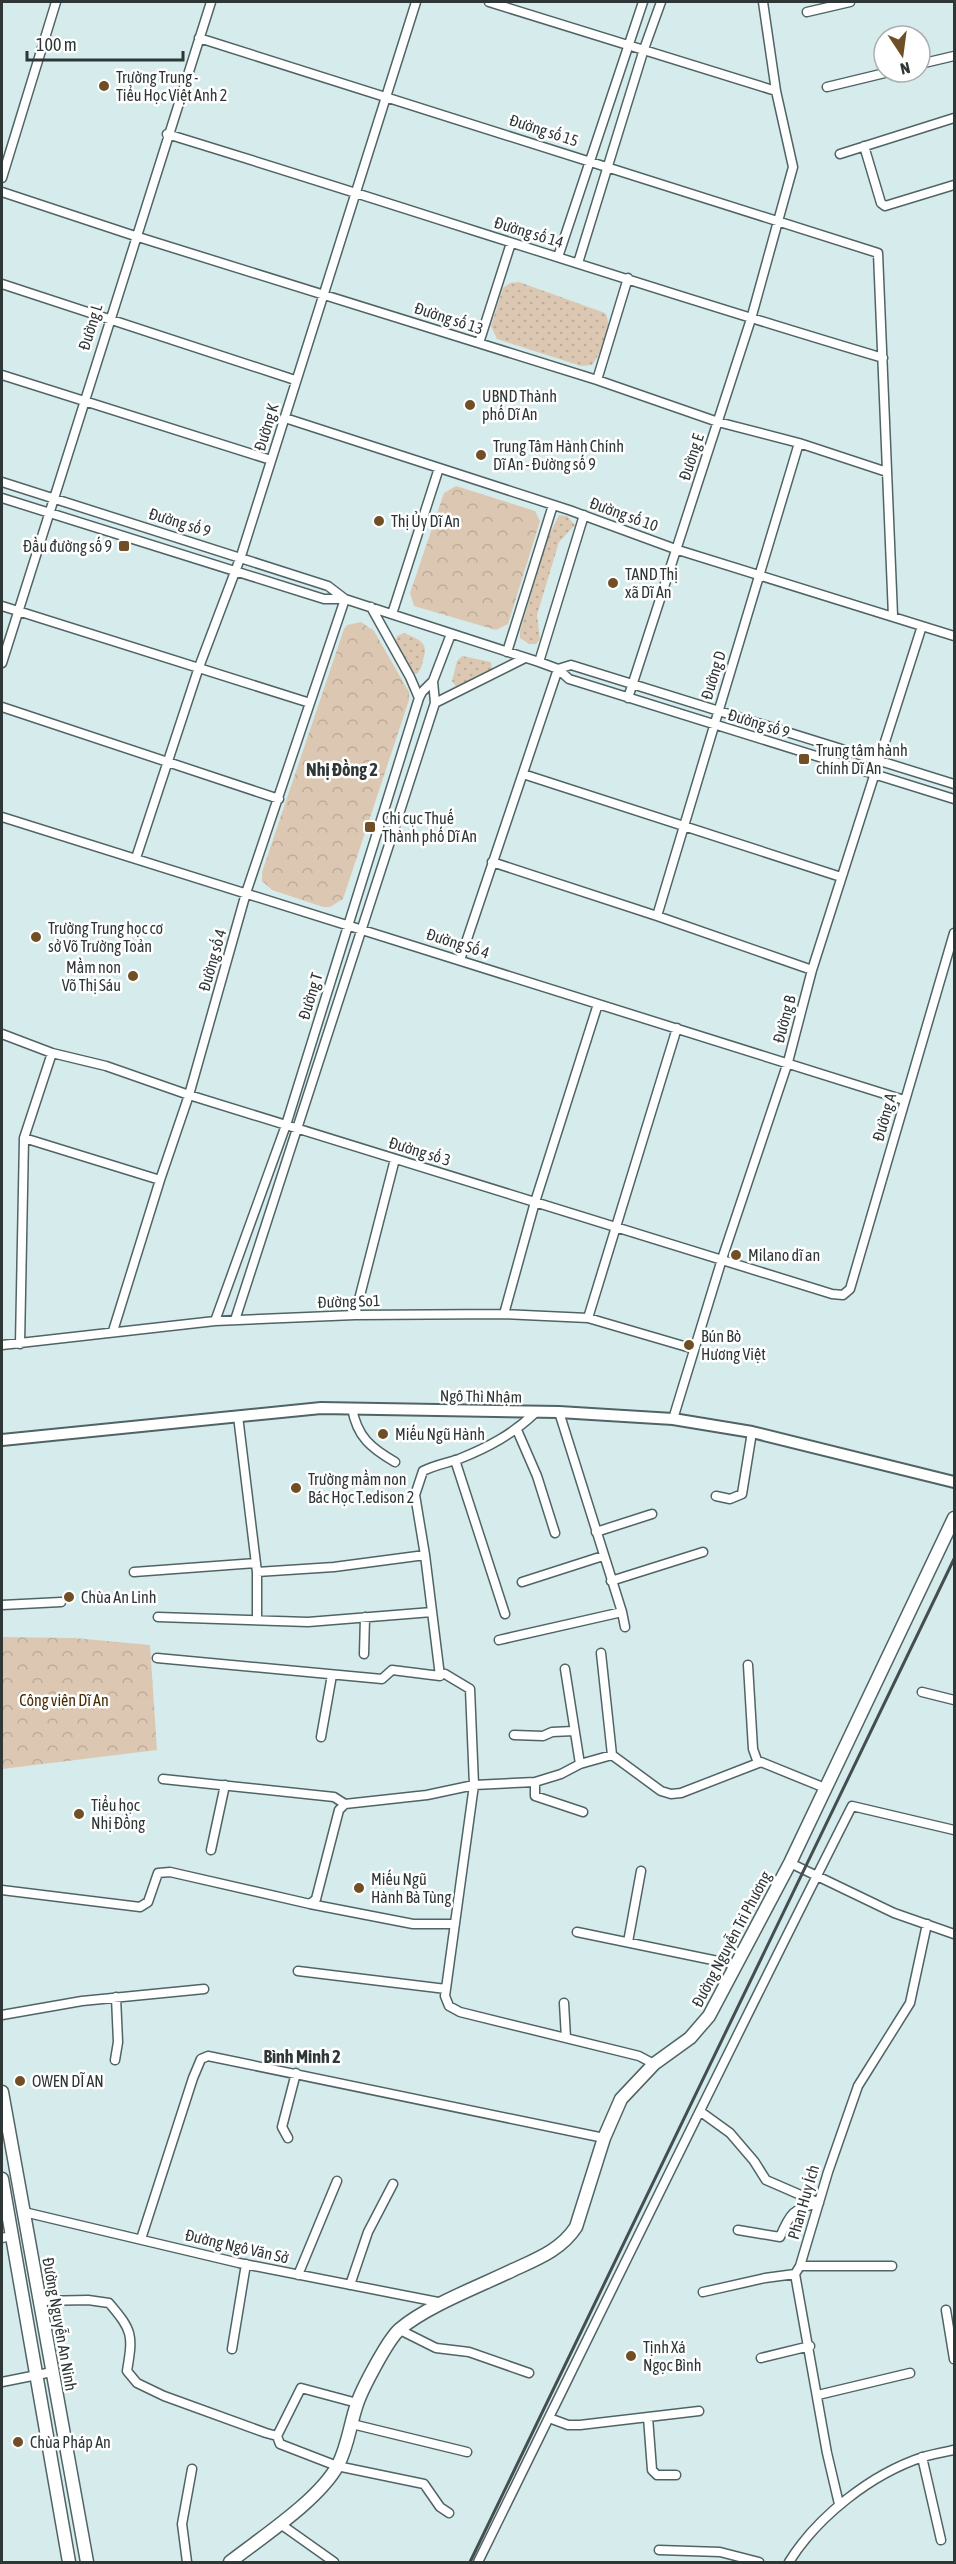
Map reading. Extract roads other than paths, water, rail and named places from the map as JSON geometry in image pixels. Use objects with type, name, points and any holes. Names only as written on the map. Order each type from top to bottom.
[{"type":"main road","name":"Đường Nguyễn Tri Phương","points":[[230,2562],[310,2498],[337,2466],[357,2403],[390,2340],[399,2330],[444,2303],[546,2255],[569,2237],[576,2227],[604,2138],[621,2099],[654,2064],[672,2053],[699,2029],[709,2016],[790,1863],[954,1518]]},
{"type":"main road","name":"Đường Nguyễn An Ninh","points":[[2,2092],[4,2121],[24,2212],[87,2562]]},
{"type":"main road","name":"Đường Nguyễn An Ninh","points":[[2,2179],[6,2237],[36,2374],[69,2562]]},
{"type":"street","points":[[2,178],[56,2]]},
{"type":"street","name":"Đường L","points":[[2,663],[108,320],[211,2]]},
{"type":"street","name":"Đường K","points":[[136,858],[199,668],[241,556],[416,2]]},
{"type":"street","points":[[489,2],[776,91]]},
{"type":"street","points":[[558,257],[627,44],[643,2]]},
{"type":"street","points":[[578,263],[606,166],[661,2]]},
{"type":"street","name":"Đường E","points":[[628,699],[752,319],[793,167],[776,91],[763,2]]},
{"type":"street","points":[[807,12],[850,2]]},
{"type":"street","name":"Đường số 15","points":[[199,38],[606,166],[778,223],[879,253],[883,358]]},
{"type":"street","points":[[932,61],[954,56]]},
{"type":"street","points":[[827,87],[872,76]]},
{"type":"street","points":[[840,154],[954,118]]},
{"type":"street","name":"Đường số 14","points":[[167,134],[752,319],[883,358]]},
{"type":"street","points":[[864,146],[882,203],[885,206],[954,185]]},
{"type":"street","name":"Đường số 13","points":[[2,192],[135,236],[597,380],[718,422],[799,443],[887,471]]},
{"type":"street","points":[[479,343],[512,243]]},
{"type":"street","points":[[597,380],[628,278]]},
{"type":"street","points":[[2,284],[296,380]]},
{"type":"street","points":[[883,358],[893,616]]},
{"type":"street","points":[[2,375],[271,460]]},
{"type":"street","name":"Đường số 10","points":[[285,418],[584,515],[678,550],[954,636]]},
{"type":"street","name":"Đường D","points":[[657,916],[799,443]]},
{"type":"street","points":[[392,614],[439,468]]},
{"type":"street","name":"Đường số 9","points":[[2,482],[241,556],[328,586],[345,599],[539,662],[558,669],[569,679],[628,699],[954,799]]},
{"type":"street","name":"Đường số 9","points":[[2,498],[235,573],[324,599],[345,599]]},
{"type":"street","points":[[507,652],[553,505]]},
{"type":"street","points":[[539,662],[584,515]]},
{"type":"street","name":"Đường số 4","points":[[113,1331],[159,1180],[189,1095],[246,894],[345,599]]},
{"type":"street","points":[[2,606],[310,703]]},
{"type":"street","points":[[371,608],[410,677],[419,698]]},
{"type":"street","name":"Đường B","points":[[673,1419],[722,1259],[788,1062],[812,970],[922,626]]},
{"type":"street","name":"Đường T","points":[[215,1321],[286,1125],[419,698],[433,681],[451,634]]},
{"type":"street","points":[[435,703],[525,658]]},
{"type":"street","name":"Đường số 9","points":[[558,669],[571,665],[954,784]]},
{"type":"street","points":[[460,960],[558,669]]},
{"type":"street","name":"Đường T","points":[[235,1320],[435,703],[433,681]]},
{"type":"street","points":[[2,707],[279,799]]},
{"type":"street","points":[[523,774],[841,877]]},
{"type":"street","name":"Đường Số 4","points":[[2,817],[904,1100]]},
{"type":"street","points":[[492,862],[812,970]]},
{"type":"street","name":"Đường A","points":[[832,1294],[843,1295],[850,1289],[954,933]]},
{"type":"street","points":[[504,1314],[536,1202],[598,1004]]},
{"type":"street","points":[[588,1318],[677,1028]]},
{"type":"street","name":"Đường số 3","points":[[2,1034],[52,1053],[106,1066],[189,1095],[832,1294]]},
{"type":"street","points":[[20,1344],[24,1138],[52,1053]]},
{"type":"street","points":[[24,1138],[159,1180]]},
{"type":"street","points":[[355,1315],[395,1159]]},
{"type":"street","name":"Đường So1","points":[[2,1345],[215,1321],[355,1315],[504,1314],[588,1318],[694,1349]]},
{"type":"street","name":"Ngô Thì Nhậm","points":[[2,1440],[321,1408],[559,1412],[673,1419],[752,1432],[954,1482]]},
{"type":"street","points":[[352,1408],[355,1422],[371,1448],[395,1462]]},
{"type":"street","points":[[157,1658],[382,1679],[392,1670],[440,1676],[425,1555],[416,1504],[415,1495],[418,1482],[423,1471],[481,1450],[517,1430],[536,1412]]},
{"type":"street","points":[[559,1412],[625,1628]]},
{"type":"street","points":[[238,1416],[256,1568],[257,1619]]},
{"type":"street","points":[[517,1430],[537,1476],[555,1533]]},
{"type":"street","points":[[716,1496],[730,1498],[742,1494],[752,1432]]},
{"type":"street","points":[[455,1460],[505,1614]]},
{"type":"street","points":[[596,1532],[652,1514]]},
{"type":"street","points":[[611,1581],[704,1552]]},
{"type":"street","points":[[134,1572],[334,1567],[425,1555]]},
{"type":"street","points":[[522,1582],[603,1556]]},
{"type":"street","points":[[2,1605],[61,1602]]},
{"type":"street","points":[[159,1617],[308,1622],[432,1612]]},
{"type":"street","points":[[499,1640],[621,1612]]},
{"type":"street","points":[[364,1654],[365,1617]]},
{"type":"street","points":[[601,1653],[612,1755],[656,1788],[671,1794],[681,1793],[758,1763],[825,1788]]},
{"type":"street","points":[[748,1665],[753,1749],[758,1763]]},
{"type":"street","points":[[565,1669],[580,1764]]},
{"type":"street","points":[[445,1674],[470,1689],[474,1785],[445,1996],[449,2006],[460,2012],[639,2056],[654,2064]]},
{"type":"street","points":[[321,1737],[332,1675]]},
{"type":"street","points":[[922,1692],[954,1700]]},
{"type":"street","points":[[514,1735],[543,1736],[552,1732],[574,1731]]},
{"type":"street","points":[[163,1779],[334,1797],[345,1804],[427,1795],[474,1785],[535,1782],[561,1774],[580,1764],[612,1755]]},
{"type":"street","points":[[535,1782],[535,1796],[583,1812]]},
{"type":"street","points":[[211,1850],[225,1785]]},
{"type":"street","points":[[310,1904],[316,1899],[339,1810],[345,1804]]},
{"type":"street","points":[[478,2562],[665,2178],[701,2112],[852,1806],[954,1830]]},
{"type":"street","points":[[790,1863],[894,1914],[954,1934]]},
{"type":"street","points":[[628,1942],[640,1871]]},
{"type":"street","points":[[2,1890],[140,1907],[148,1902],[158,1873],[170,1872],[310,1904],[413,1924],[455,1924]]},
{"type":"street","name":"Phan Huy Ích","points":[[839,2504],[827,2453],[798,2270],[858,2086],[910,2003],[927,1924]]},
{"type":"street","points":[[577,1932],[737,1965]]},
{"type":"street","points":[[297,1971],[446,1989]]},
{"type":"street","points":[[2,2015],[116,1997],[204,1989]]},
{"type":"street","points":[[115,2060],[118,2042],[116,1997]]},
{"type":"street","points":[[564,2003],[566,2038]]},
{"type":"street","points":[[141,2239],[193,2078],[201,2059],[208,2056],[604,2138]]},
{"type":"street","points":[[288,2138],[282,2127],[296,2073]]},
{"type":"street","points":[[701,2112],[730,2133],[754,2161],[766,2180],[819,2203]]},
{"type":"street","points":[[298,2275],[337,2181]]},
{"type":"street","points":[[350,2284],[368,2232],[393,2184]]},
{"type":"street","points":[[738,2230],[780,2237],[789,2214],[802,2207],[819,2203]]},
{"type":"street","name":"Đường Ngô Văn Sở","points":[[24,2212],[246,2265],[444,2303]]},
{"type":"street","points":[[232,2349],[246,2265]]},
{"type":"street","points":[[703,2292],[798,2270],[892,2266]]},
{"type":"street","points":[[39,2301],[88,2300],[109,2303],[126,2323],[132,2340],[127,2371],[137,2383],[174,2399],[277,2436]]},
{"type":"street","points":[[946,2310],[954,2359]]},
{"type":"street","points":[[399,2330],[436,2348],[469,2352],[529,2373]]},
{"type":"street","points":[[761,2358],[810,2346]]},
{"type":"street","points":[[2,2382],[52,2372]]},
{"type":"street","points":[[818,2395],[910,2373]]},
{"type":"street","points":[[357,2403],[300,2388],[277,2436],[280,2444],[337,2466],[424,2484],[440,2507],[449,2513]]},
{"type":"street","points":[[549,2418],[568,2425],[699,2411]]},
{"type":"street","points":[[648,2417],[652,2470],[657,2475],[676,2475]]},
{"type":"street","points":[[352,2424],[467,2452]]},
{"type":"street","points":[[792,2561],[839,2504],[884,2476],[922,2457],[954,2450]]},
{"type":"street","points":[[922,2457],[941,2540]]},
{"type":"street","points":[[187,2562],[183,2524],[192,2469]]},
{"type":"street","points":[[279,2523],[334,2562]]},
{"type":"street","points":[[659,2550],[720,2552],[759,2562]]},
{"type":"railway","points":[[470,2562],[954,1559]]},
{"type":"place","name":"Trường Trung - Tiểu Học Việt Anh 2","points":[[104,86]]},
{"type":"place","name":"UBND Thành phố Dĩ An","points":[[470,405]]},
{"type":"place","name":"Trung Tâm Hành Chính Dĩ An - Đường số 9","points":[[481,455]]},
{"type":"place","name":"Thị Ủy Dĩ An","points":[[379,521]]},
{"type":"place","name":"Đầu đường số 9","points":[[124,546]]},
{"type":"place","name":"TAND Thị xã Dĩ An","points":[[613,583]]},
{"type":"place","name":"Trung tâm hành chính Dĩ An","points":[[804,759]]},
{"type":"place","name":"Chi cục Thuế Thành phố Dĩ An","points":[[370,827]]},
{"type":"place","name":"Trường Trung học cơ sở Võ Trường Toản","points":[[36,937]]},
{"type":"place","name":"Mầm non Võ Thị Sáu","points":[[133,976]]},
{"type":"place","name":"Milano dĩ an","points":[[736,1255]]},
{"type":"place","name":"Bún Bò Hương Việt","points":[[689,1345]]},
{"type":"place","name":"Miếu Ngũ Hành","points":[[383,1434]]},
{"type":"place","name":"Trường mầm non Bác Học T.edison 2","points":[[296,1488]]},
{"type":"place","name":"Chùa An Linh","points":[[69,1597]]},
{"type":"place","name":"Tiểu học Nhị Đồng","points":[[79,1814]]},
{"type":"place","name":"Miếu Ngũ Hành Bà Tùng","points":[[359,1888]]},
{"type":"place","name":"OWEN DĨ AN","points":[[20,2081]]},
{"type":"place","name":"Tịnh Xá Ngọc Bình","points":[[631,2356]]},
{"type":"place","name":"Chùa Pháp An","points":[[18,2442]]},
{"type":"district","name":"Nhị Đồng 2","points":[[342,770]]},
{"type":"district","name":"Bình Minh 2","points":[[302,2057]]},
{"type":"park label","name":"Công viên Dĩ An","points":[[64,1700]]}]
